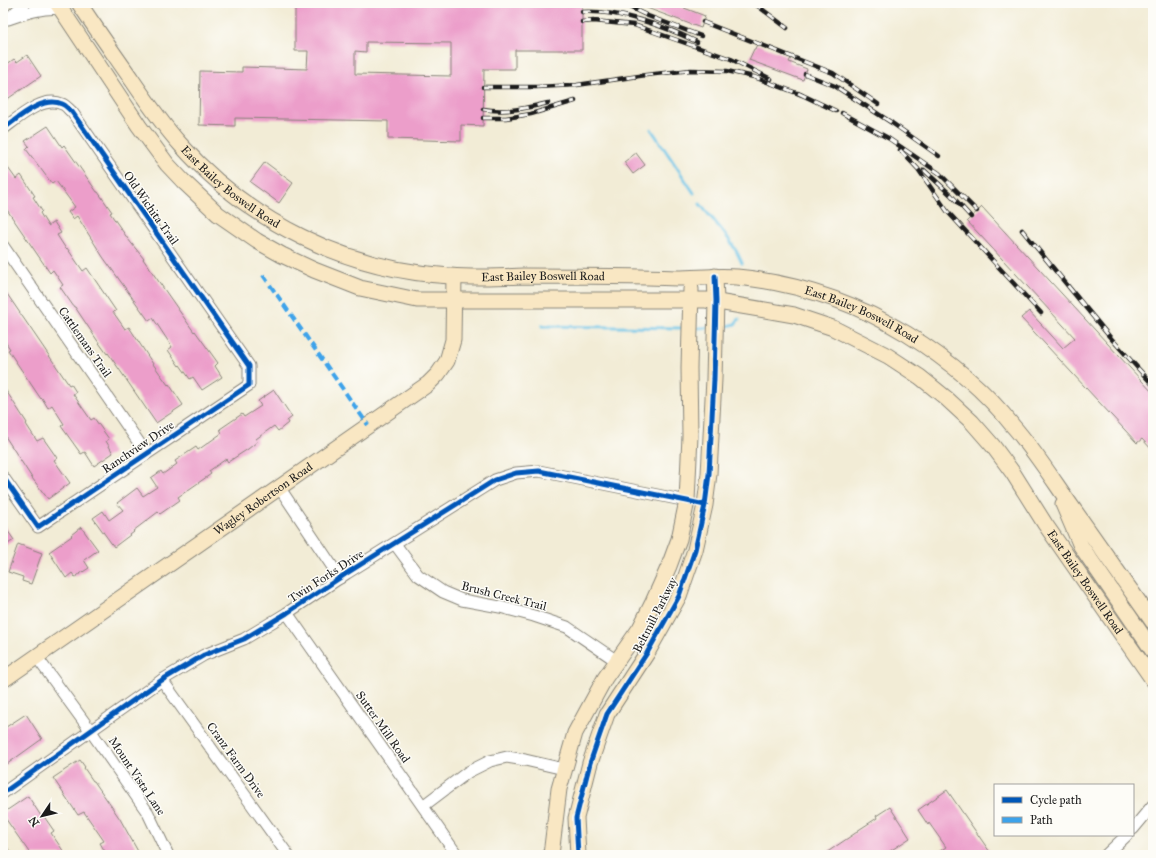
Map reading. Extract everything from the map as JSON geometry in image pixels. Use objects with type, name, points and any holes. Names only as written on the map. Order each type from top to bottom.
[{"type":"main road","name":"East Bailey Boswell Road","points":[[79,3],[165,127],[212,177],[248,205],[287,230],[328,249],[376,265],[411,272],[454,277],[634,276],[691,278],[715,276],[756,280],[821,295],[862,311],[905,333],[944,360],[981,391],[1014,426],[1050,474],[1153,622]]},
{"type":"main road","name":"East Bailey Boswell Road","points":[[59,6],[152,145],[183,182],[218,214],[257,241],[314,270],[360,288],[417,300],[691,299],[716,301],[794,315],[833,328],[888,356],[920,377],[946,398],[972,422],[993,446],[1020,483],[1046,524],[1153,680]]},
{"type":"main road","name":"Beltmill Parkway","points":[[578,855],[576,818],[586,776],[607,714],[647,653],[679,596],[695,550],[705,506],[709,474],[716,301],[715,276]]},
{"type":"main road","name":"Wagley Robertson Road","points":[[3,680],[428,384],[438,374],[447,361],[453,340],[454,277]]},
{"type":"main road","name":"Beltmill Parkway","points":[[551,855],[559,789],[575,733],[605,678],[640,628],[680,539],[687,501],[690,436],[689,368],[691,278]]},
{"type":"main road","name":"East Bailey Boswell Road","points":[[1050,474],[1081,546],[1134,629],[1153,662]]},
{"type":"main road","name":"East Bailey Boswell Road","points":[[1020,483],[1075,547],[1134,629],[1153,651]]},
{"type":"main road","points":[[687,501],[705,506]]},
{"type":"main road","points":[[617,661],[634,673]]},
{"type":"main road","points":[[564,769],[586,776]]},
{"type":"street","points":[[6,21],[24,3]]},
{"type":"street","points":[[6,21],[37,10],[59,6]]},
{"type":"street","name":"Old Wichita Trail","points":[[3,129],[29,110],[42,104],[55,102],[64,104],[72,112],[249,366],[249,385]]},
{"type":"street","name":"Cattlemans Trail","points":[[3,246],[146,453]]},
{"type":"street","name":"Ranchview Drive","points":[[3,477],[38,527],[249,385]]},
{"type":"street","name":"Twin Forks Drive","points":[[3,793],[162,680],[204,655],[244,639],[287,614],[340,578],[495,480],[516,473],[539,472],[687,501]]},
{"type":"street","points":[[279,488],[340,578]]},
{"type":"street","name":"Brush Creek Trail","points":[[395,544],[418,576],[443,592],[462,600],[500,606],[567,627],[617,661]]},
{"type":"street","name":"Sutter Mill Road","points":[[287,614],[457,855]]},
{"type":"street","name":"Mount Vista Lane","points":[[36,656],[148,813],[168,855]]},
{"type":"street","name":"Cranz Farm Drive","points":[[162,680],[288,855]]},
{"type":"street","points":[[423,806],[468,772],[490,761],[507,757],[564,769]]},
{"type":"street","points":[[1134,828],[1153,805]]},
{"type":"street","points":[[1106,855],[1126,836]]},
{"type":"building","points":[[295,3],[582,3],[582,50],[515,50],[515,69],[484,69],[483,126],[461,125],[461,141],[388,139],[388,121],[235,118],[235,126],[199,125],[200,71],[242,72],[242,67],[307,69],[308,51],[295,51]],"holes":[[[366,42],[451,43],[451,76],[355,74],[355,51],[366,52]]]},
{"type":"building","points":[[680,3],[679,6],[705,16],[701,28],[636,4]]},
{"type":"building","points":[[757,44],[791,58],[789,62],[807,69],[803,80],[749,60]]},
{"type":"building","points":[[27,55],[41,76],[3,102],[3,67],[14,59],[17,62]]},
{"type":"building","points":[[48,126],[62,147],[64,145],[98,192],[128,239],[144,259],[194,332],[195,331],[218,363],[215,366],[222,377],[202,390],[193,377],[190,379],[180,365],[179,366],[168,350],[172,347],[153,318],[149,321],[103,257],[77,216],[73,219],[68,212],[75,207],[56,181],[52,184],[26,149],[29,146],[25,141]]},
{"type":"building","points":[[636,153],[645,165],[633,174],[624,162]]},
{"type":"building","points":[[3,161],[16,179],[21,175],[35,196],[33,197],[42,211],[40,213],[48,226],[54,222],[61,233],[57,235],[66,249],[67,248],[83,271],[87,268],[116,311],[113,312],[125,329],[129,327],[153,364],[183,405],[156,423],[60,287],[63,285],[53,270],[50,273],[3,204]]},
{"type":"building","points":[[265,162],[293,183],[279,203],[250,182]]},
{"type":"building","points":[[982,207],[1153,393],[1153,451],[1142,439],[1137,443],[1021,318],[1029,311],[1063,348],[1075,338],[967,221]]},
{"type":"building","points":[[3,288],[69,385],[71,384],[76,392],[73,394],[91,420],[94,418],[109,439],[106,441],[113,453],[94,466],[85,452],[81,454],[61,426],[64,424],[52,405],[48,408],[8,350],[10,349],[3,338]]},
{"type":"building","points":[[3,386],[37,441],[43,438],[57,458],[54,460],[70,483],[48,499],[32,478],[3,433]]},
{"type":"building","points":[[274,390],[292,417],[287,421],[288,423],[278,431],[274,426],[256,439],[257,442],[248,449],[228,462],[226,459],[209,471],[211,474],[178,497],[180,500],[160,514],[158,512],[114,547],[93,518],[103,511],[109,520],[123,510],[117,503],[137,488],[143,496],[157,487],[151,478],[161,471],[163,474],[177,464],[175,461],[196,447],[198,450],[222,433],[220,429],[242,414],[244,417],[261,406],[258,401]]},
{"type":"building","points":[[3,524],[14,540],[3,547]]},
{"type":"building","points":[[81,527],[98,550],[84,560],[89,568],[75,577],[72,573],[66,578],[49,552],[72,536],[71,535]]},
{"type":"building","points":[[18,544],[42,553],[31,584],[22,581],[23,577],[8,572]]},
{"type":"building","points":[[26,714],[42,739],[3,767],[3,729]]},
{"type":"building","points":[[80,760],[120,819],[140,855],[107,855],[100,843],[104,841],[84,812],[78,815],[53,778]]},
{"type":"building","points":[[947,790],[992,855],[934,855],[946,847],[918,810]]},
{"type":"building","points":[[28,796],[41,816],[43,815],[54,831],[51,833],[66,855],[31,855],[3,815],[3,813]]},
{"type":"building","points":[[890,807],[910,838],[884,855],[823,855],[877,818],[876,816]]},
{"type":"waterway","points":[[651,129],[694,193]]},
{"type":"waterway","points":[[700,204],[729,240],[742,263]]},
{"type":"waterway","points":[[724,327],[735,324],[739,319]]},
{"type":"waterway","points":[[542,326],[686,328]]},
{"type":"waterway","points":[[697,328],[711,327]]},
{"type":"railway","points":[[621,3],[648,16],[701,36]]},
{"type":"railway","points":[[754,3],[787,28]]},
{"type":"railway","points":[[582,12],[596,12],[626,16],[671,30],[697,42]]},
{"type":"railway","points":[[582,22],[594,21],[634,25],[731,59],[771,79]]},
{"type":"railway","points":[[703,22],[833,73],[878,104]]},
{"type":"railway","points":[[483,87],[577,85],[691,70],[727,71],[754,77],[802,95]]},
{"type":"railway","points":[[805,74],[835,86],[939,156]]},
{"type":"railway","points":[[798,93],[836,111]]},
{"type":"railway","points":[[483,118],[506,118],[531,114],[575,101]]},
{"type":"railway","points":[[483,109],[508,110],[548,103]]},
{"type":"railway","points":[[842,113],[888,138],[939,173],[977,211]]},
{"type":"railway","points":[[900,150],[918,169],[947,211],[1041,313]]},
{"type":"railway","points":[[924,170],[951,195],[971,217]]},
{"type":"railway","points":[[1022,230],[1109,336],[1153,385]]},
{"type":"marked path","points":[[263,275],[368,425]]},
{"type":"cycle path","points":[[3,129],[23,114],[39,105],[55,102],[65,105],[72,112],[249,366],[249,385],[38,527],[3,477]]},
{"type":"cycle path","points":[[578,855],[576,818],[590,763],[607,714],[647,653],[679,596],[695,550],[705,505],[709,474],[714,379],[716,301],[715,276]]},
{"type":"cycle path","points":[[3,793],[162,680],[204,655],[244,639],[495,480],[516,473],[539,471],[705,505]]}]
